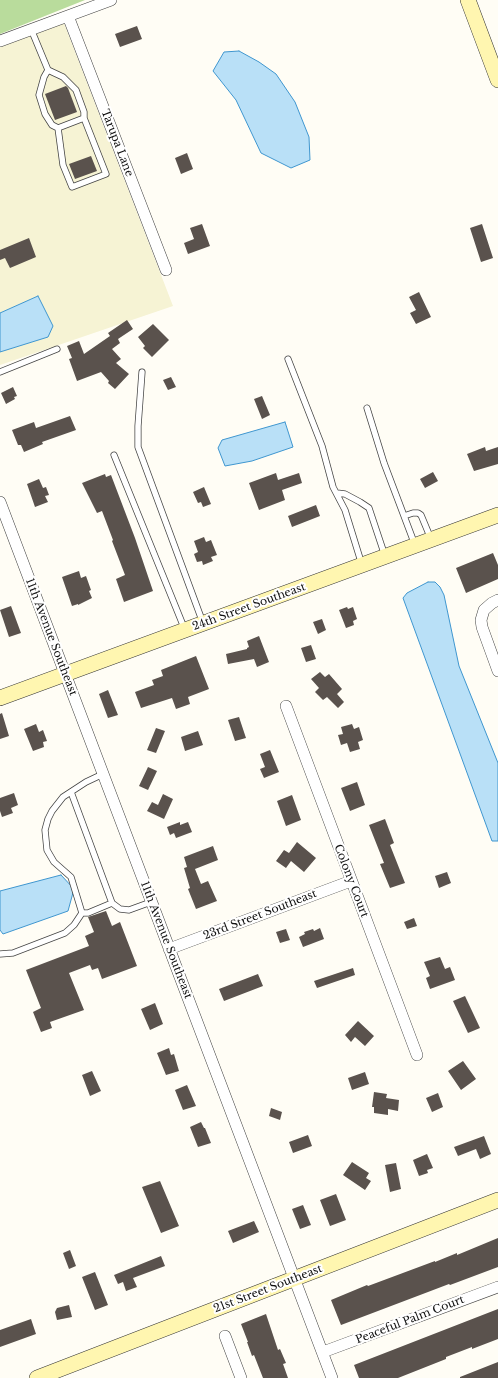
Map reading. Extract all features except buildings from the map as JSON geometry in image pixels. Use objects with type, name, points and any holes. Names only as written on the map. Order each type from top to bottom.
[{"type":"street","points":[[0,41],[111,0]]},
{"type":"street","points":[[468,0],[498,80]]},
{"type":"street","name":"Tarupa Lane","points":[[68,16],[166,270]]},
{"type":"street","name":"11th Avenue Southeast","points":[[0,502],[332,1378]]},
{"type":"street","name":"24th Street Southeast","points":[[0,698],[498,515]]},
{"type":"street","points":[[498,600],[484,610],[481,620],[482,627],[498,671]]},
{"type":"street","name":"Colony Court","points":[[286,706],[417,1055]]},
{"type":"street","name":"23rd Street Southeast","points":[[169,949],[351,881]]},
{"type":"street","name":"21st Street Southeast","points":[[37,1378],[498,1200]]},
{"type":"street","name":"Peaceful Palm Court","points":[[322,1352],[498,1287]]},
{"type":"street","points":[[225,1336],[241,1378]]},
{"type":"lane","points":[[31,29],[48,70],[63,77],[76,90],[84,112],[84,118],[106,174],[72,187],[64,165],[58,128]]},
{"type":"lane","points":[[48,70],[44,77],[39,95],[45,114],[52,125],[58,128],[84,118]]},
{"type":"lane","points":[[0,372],[57,349]]},
{"type":"lane","points":[[288,359],[322,446],[337,493],[350,523],[362,565]]},
{"type":"lane","points":[[142,372],[138,447],[203,624]]},
{"type":"lane","points":[[367,408],[384,463],[416,545]]},
{"type":"lane","points":[[114,455],[185,630]]},
{"type":"lane","points":[[337,493],[345,494],[369,508],[385,557]]},
{"type":"lane","points":[[404,516],[413,513],[418,513],[421,515],[431,540]]},
{"type":"lane","points":[[82,914],[71,877],[50,856],[46,844],[45,830],[52,811],[63,797],[86,782],[103,774]]},
{"type":"lane","points":[[71,792],[112,903],[120,909],[129,910],[151,902]]},
{"type":"lane","points":[[0,954],[13,953],[65,933],[74,925],[82,914],[112,903]]},
{"type":"shaded area","points":[[64,23],[173,306],[0,365],[0,352],[48,337],[38,296],[0,313],[0,46]]},
{"type":"green space","points":[[0,0],[85,0],[0,34]]},
{"type":"water","points":[[239,51],[259,62],[276,74],[295,102],[309,137],[310,160],[291,168],[261,153],[236,100],[213,71],[224,52]]},
{"type":"water","points":[[38,296],[53,326],[48,337],[0,352],[0,313]]},
{"type":"water","points":[[285,422],[293,447],[252,461],[225,466],[218,448],[222,440]]},
{"type":"water","points":[[428,582],[435,582],[440,587],[444,595],[459,666],[498,763],[498,841],[492,841],[403,598],[407,593]]},
{"type":"water","points":[[61,875],[74,889],[68,911],[3,934],[0,930],[0,891]]}]
